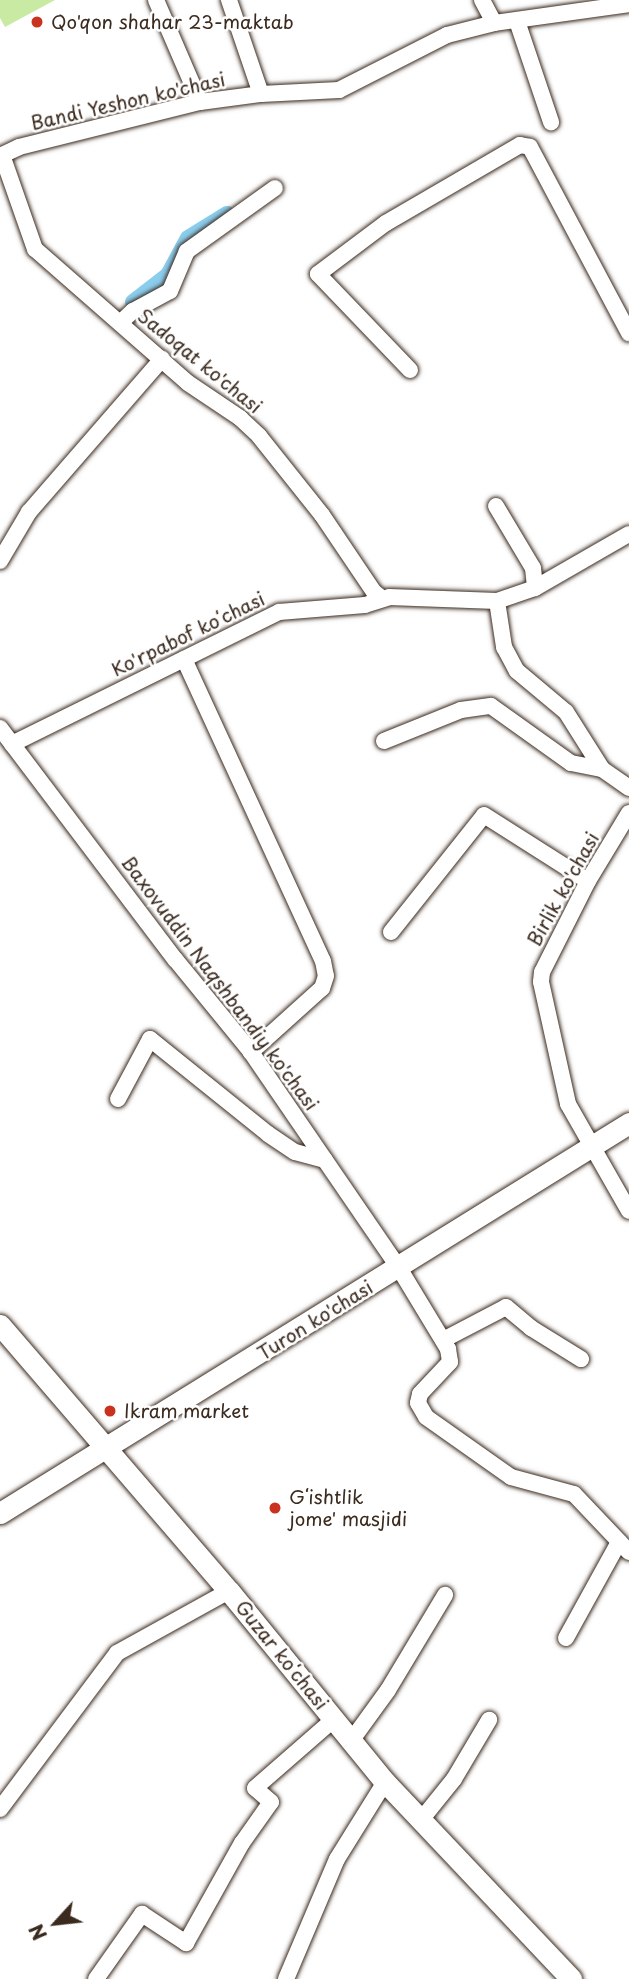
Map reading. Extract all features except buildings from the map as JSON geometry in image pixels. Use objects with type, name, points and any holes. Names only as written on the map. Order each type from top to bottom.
[{"type":"main road","name":"Turon ko'chasi","points":[[0,1513],[629,1124]]},
{"type":"main road","name":"Guzar koʻchasi","points":[[0,1325],[229,1591],[385,1782],[571,1979]]},
{"type":"street","points":[[156,0],[200,102]]},
{"type":"street","points":[[229,0],[261,94]]},
{"type":"street","points":[[482,0],[494,23]]},
{"type":"street","name":"Bandi Yeshon ko'chasi","points":[[1,155],[19,147],[200,102],[261,94],[339,90],[447,35],[494,23],[629,4]]},
{"type":"street","points":[[517,21],[551,122]]},
{"type":"street","points":[[410,370],[318,274],[386,223],[520,145],[530,147],[629,333]]},
{"type":"street","name":"Sadoqat ko'chasi","points":[[1,155],[35,249],[188,383],[240,418],[258,436],[322,515],[374,592],[383,599]]},
{"type":"street","points":[[120,323],[133,311],[170,291],[187,251],[275,188]]},
{"type":"street","points":[[0,561],[29,512],[162,359]]},
{"type":"street","points":[[496,506],[533,568],[535,588]]},
{"type":"street","name":"Ko'rpabof koʻchasi","points":[[12,744],[279,612],[365,605],[383,599],[497,601],[535,588],[629,534]]},
{"type":"street","points":[[497,601],[504,647],[517,671],[566,712],[602,769],[629,788]]},
{"type":"street","points":[[184,659],[323,961],[326,976],[322,988],[251,1052]]},
{"type":"street","points":[[384,741],[461,710],[491,706],[570,763],[602,769]]},
{"type":"street","name":"Baxovuddin Naqshbandiy ko'chasi","points":[[0,728],[175,959],[251,1052],[399,1268],[443,1340]]},
{"type":"street","points":[[391,932],[484,815],[588,881]]},
{"type":"street","name":"Birlik ko'chasi","points":[[628,821],[588,881],[542,972],[541,982],[563,1091],[590,1148],[629,1211]]},
{"type":"street","points":[[118,1099],[150,1039],[295,1152],[325,1160]]},
{"type":"street","points":[[566,1638],[624,1547],[574,1494],[511,1477],[426,1417],[418,1403],[420,1394],[450,1362],[443,1340],[506,1307],[531,1328],[581,1359]]},
{"type":"street","points":[[0,1810],[117,1653],[229,1591]]},
{"type":"street","points":[[351,1741],[388,1690],[445,1595]]},
{"type":"street","points":[[96,1979],[142,1914],[186,1944],[242,1843],[271,1802],[255,1788],[334,1719]]},
{"type":"street","points":[[421,1820],[454,1779],[489,1720]]},
{"type":"street","points":[[286,1979],[337,1859],[385,1782]]},
{"type":"green space","points":[[0,0],[55,0],[5,27],[0,18]]},
{"type":"waterway","points":[[133,302],[168,275],[188,238],[227,214]]},
{"type":"place","name":"Qo'qon shahar 23-maktab","points":[[37,22]]},
{"type":"place","name":"Ikram market","points":[[110,1411]]},
{"type":"place","name":"Gʻishtlik jome' masjidi","points":[[275,1508]]}]
